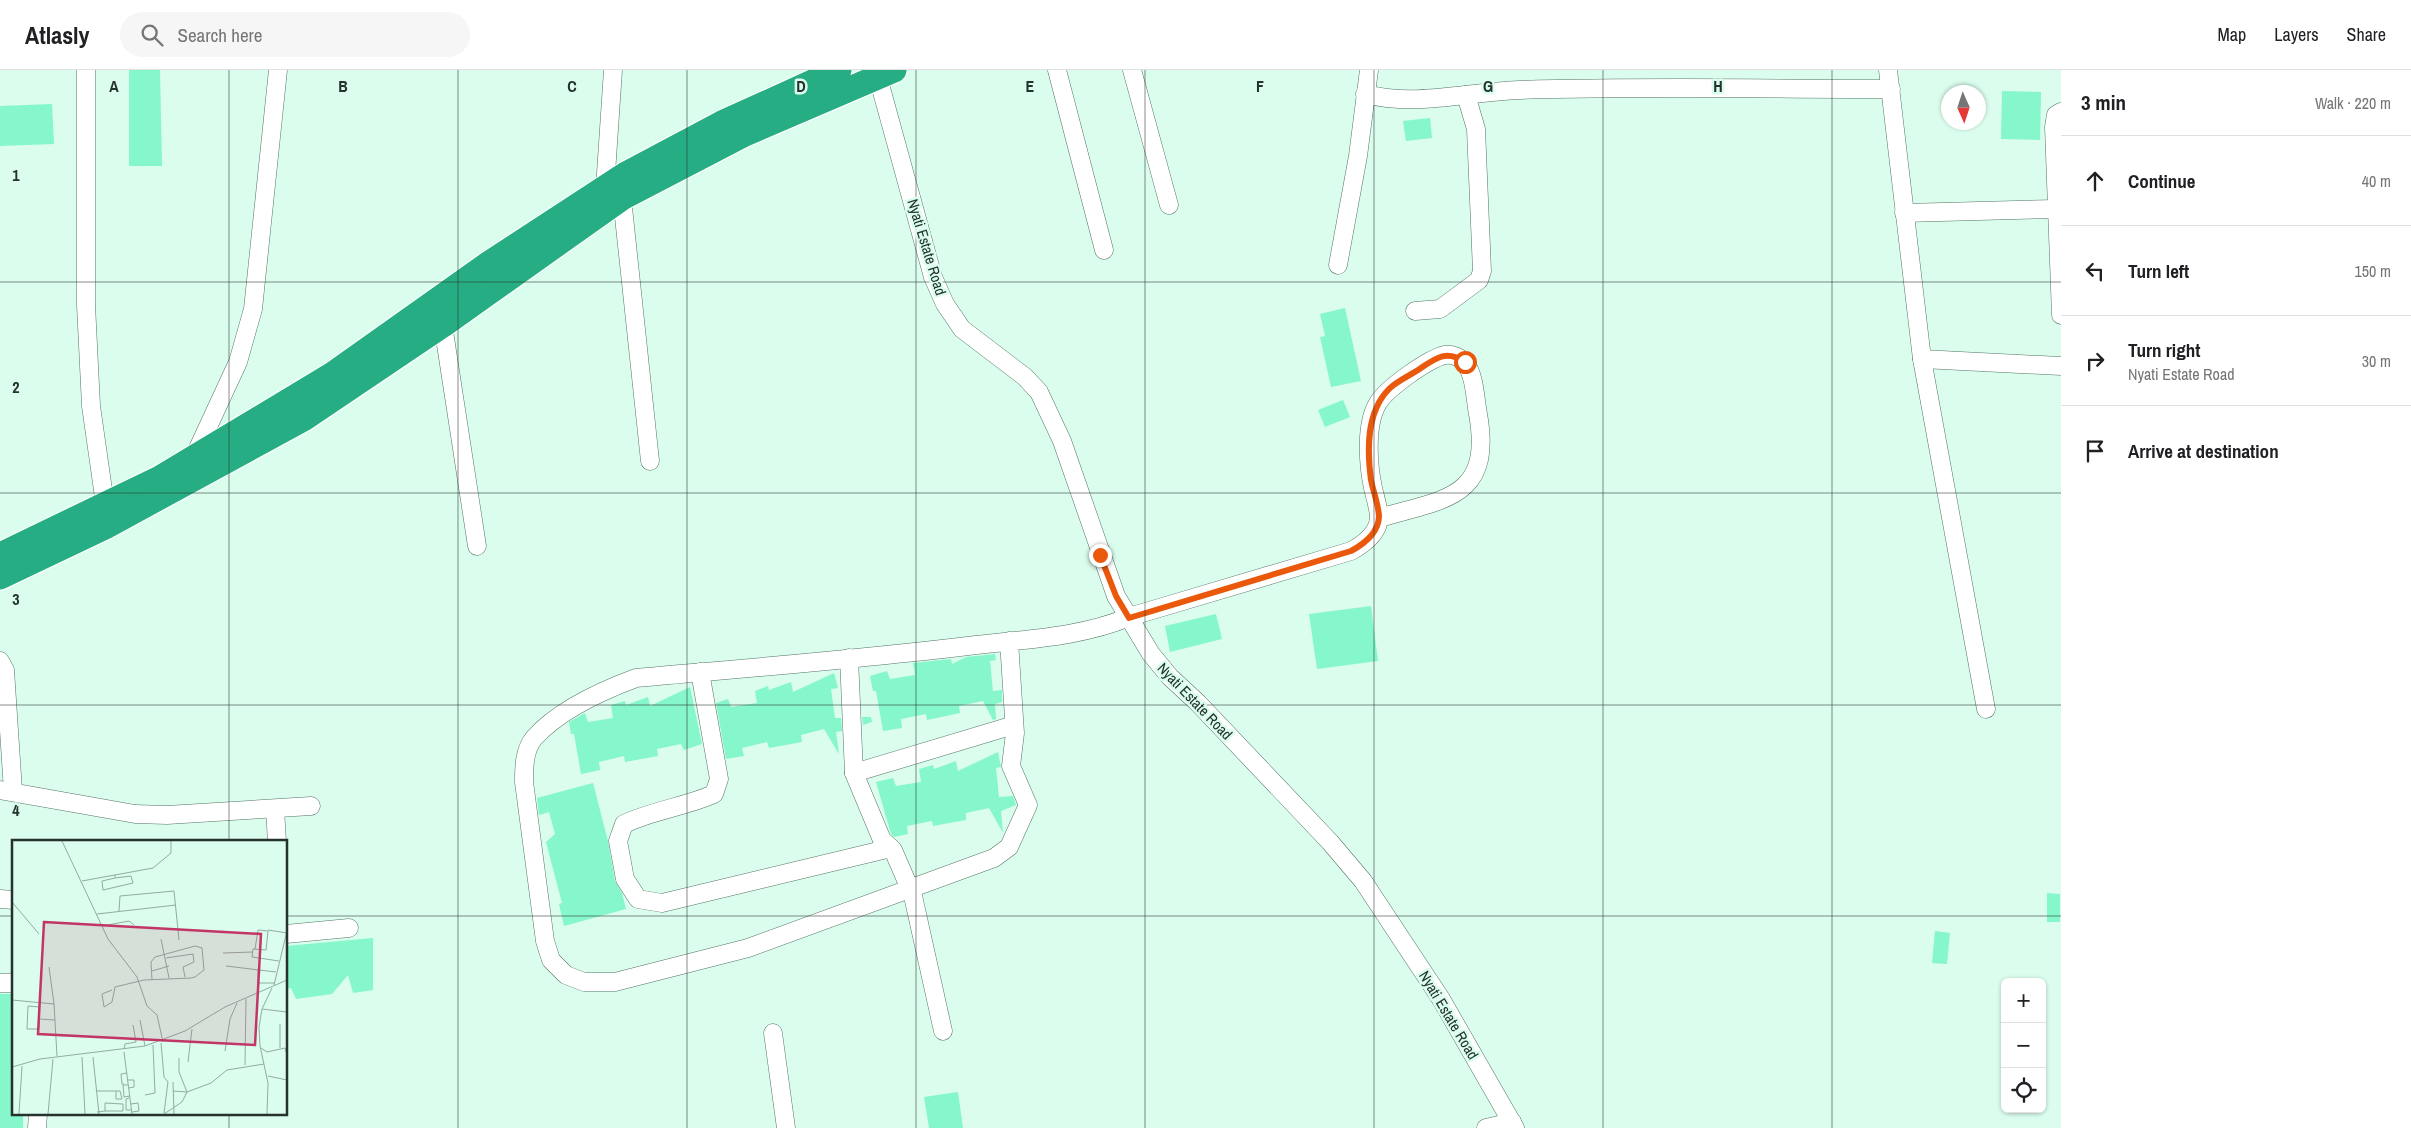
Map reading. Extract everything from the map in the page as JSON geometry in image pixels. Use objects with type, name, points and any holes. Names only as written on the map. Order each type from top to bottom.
[{"type":"highway","points":[[0,555],[160,478],[333,374],[488,264],[614,193],[722,123],[839,70]]},
{"type":"highway","points":[[0,577],[105,527],[305,418],[443,325],[614,193],[883,73]]},
{"type":"street","points":[[86,70],[86,305],[91,406],[105,504]]},
{"type":"street","points":[[194,458],[238,362],[253,309],[278,70]]},
{"type":"street","points":[[612,70],[614,193],[650,461]]},
{"type":"street","points":[[1057,70],[1104,250]]},
{"type":"street","points":[[1132,70],[1169,205]]},
{"type":"street","points":[[1338,265],[1358,156],[1369,70]]},
{"type":"street","points":[[1888,70],[1922,359],[1986,709]]},
{"type":"street","name":"Nyati Estate Road","points":[[883,73],[933,278],[945,304],[962,329],[1025,377],[1039,392],[1062,441],[1116,596],[1129,618],[1151,654],[1170,677],[1198,703],[1323,835],[1363,881],[1441,999],[1514,1125]]},
{"type":"street","points":[[1365,94],[1386,99],[1416,100],[1517,90],[1890,89]]},
{"type":"street","points":[[1414,311],[1440,309],[1479,280],[1482,271],[1476,129],[1466,96]]},
{"type":"street","points":[[2061,112],[2056,115],[2054,127],[2055,209],[2061,314]]},
{"type":"street","points":[[1904,213],[2055,209]]},
{"type":"street","points":[[443,325],[478,546]]},
{"type":"street","points":[[1009,641],[1014,725],[1011,766],[1028,806],[1009,848],[994,858],[748,948],[615,982],[584,982],[566,975],[551,960],[544,942],[524,782],[524,760],[533,739],[561,716],[600,691],[636,678],[848,658],[1080,632],[1105,627],[1129,618],[1351,551],[1372,536],[1379,518],[1369,466],[1369,434],[1377,404],[1390,388],[1444,355],[1454,355],[1465,362],[1470,373],[1482,435],[1475,475],[1467,485],[1455,494],[1379,518]]},
{"type":"street","points":[[1922,359],[2061,366]]},
{"type":"street","points":[[848,658],[854,773],[882,840],[891,848],[910,889],[943,1031]]},
{"type":"street","points":[[0,661],[5,670],[7,790],[135,814],[167,815],[311,806]]},
{"type":"street","points":[[700,672],[719,779],[714,794],[696,802],[647,813],[624,824],[618,841],[625,879],[638,899],[662,903],[891,848]]},
{"type":"street","points":[[854,773],[1014,725]]},
{"type":"street","points":[[275,809],[277,840]]},
{"type":"street","points":[[288,934],[349,928]]},
{"type":"street","points":[[773,1033],[786,1128]]},
{"type":"street","points":[[1486,1128],[1514,1125]]},
{"type":"building","points":[[129,70],[160,70],[162,166],[129,166]]},
{"type":"building","points":[[2002,91],[2041,92],[2040,140],[2001,139]]},
{"type":"building","points":[[52,104],[54,144],[0,146],[0,106]]},
{"type":"building","points":[[1430,118],[1432,138],[1406,141],[1403,121]]},
{"type":"building","points":[[1345,308],[1361,381],[1331,387],[1320,337],[1325,336],[1320,314]]},
{"type":"building","points":[[1343,400],[1350,417],[1325,427],[1318,410]]},
{"type":"building","points":[[1371,606],[1378,661],[1317,669],[1309,614]]},
{"type":"building","points":[[1216,614],[1222,639],[1170,652],[1165,626]]},
{"type":"building","points":[[995,654],[996,660],[990,661],[993,691],[1002,690],[1002,702],[995,704],[996,719],[993,720],[983,701],[959,706],[960,713],[927,720],[926,714],[901,719],[902,728],[883,731],[876,691],[873,691],[870,676],[887,671],[890,679],[915,675],[913,663],[951,659],[952,664],[966,657]]},
{"type":"building","points":[[834,673],[838,688],[831,689],[835,718],[841,718],[842,731],[836,732],[839,754],[824,729],[801,735],[802,742],[769,748],[767,742],[742,748],[744,756],[726,759],[716,703],[728,699],[731,707],[757,703],[755,691],[768,686],[769,690],[791,682],[793,692]]},
{"type":"building","points":[[690,687],[702,744],[684,750],[681,744],[657,749],[658,756],[625,762],[624,756],[599,762],[600,770],[581,774],[574,734],[571,734],[569,722],[585,713],[588,722],[613,718],[611,705],[625,701],[626,705],[648,697],[650,706]]},
{"type":"building","points":[[862,717],[871,717],[872,722],[863,725]]},
{"type":"building","points":[[998,752],[1001,767],[996,768],[999,797],[1013,796],[1016,805],[1001,811],[1003,833],[989,808],[966,813],[966,820],[933,826],[932,821],[907,826],[908,834],[894,837],[891,834],[876,782],[893,778],[896,786],[921,782],[919,769],[933,765],[934,769],[956,761],[958,771]]},
{"type":"building","points":[[593,783],[608,841],[615,881],[622,893],[626,909],[564,926],[559,904],[562,903],[546,842],[555,834],[549,812],[539,815],[537,798]]},
{"type":"building","points":[[2047,893],[2060,894],[2060,922],[2047,922]]},
{"type":"building","points":[[1935,931],[1950,933],[1947,964],[1932,963]]},
{"type":"building","points":[[373,938],[373,990],[353,993],[348,975],[332,994],[296,999],[291,988],[288,989],[288,946]]},
{"type":"building","points":[[0,994],[12,994],[12,1116],[23,1116],[23,1128],[0,1128]]},
{"type":"building","points":[[958,1092],[963,1128],[929,1128],[924,1097]]},
{"type":"route","points":[[1100,555],[1116,596],[1129,618],[1351,551],[1372,536],[1379,518],[1369,466],[1369,434],[1377,404],[1390,388],[1444,355],[1454,355],[1465,362]]}]
